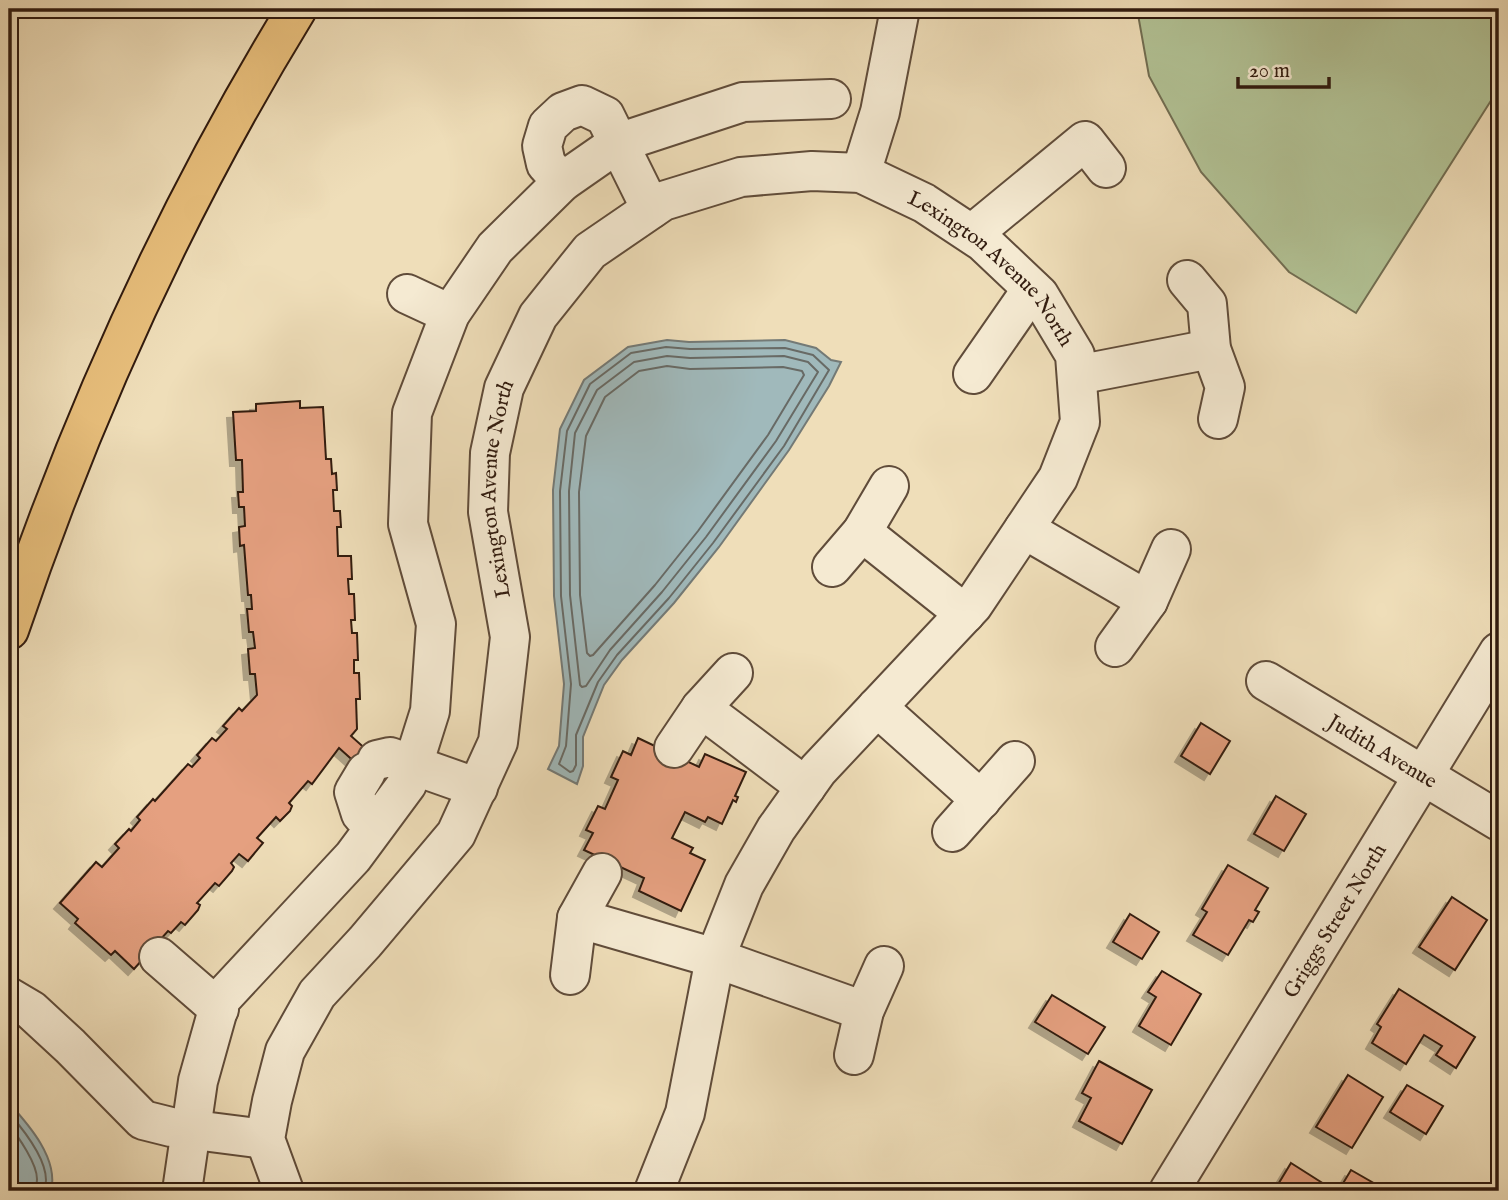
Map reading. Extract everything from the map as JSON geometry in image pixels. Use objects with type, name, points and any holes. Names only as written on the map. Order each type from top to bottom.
[{"type":"main road","points":[[9,630],[27,575],[88,420],[156,268],[233,120],[297,9]]},
{"type":"street","points":[[862,173],[880,112],[900,9]]},
{"type":"street","points":[[385,765],[430,711],[436,624],[408,524],[412,413],[450,314],[495,248],[562,182],[618,143],[743,102],[831,99]]},
{"type":"street","points":[[562,182],[546,164],[542,146],[548,126],[563,111],[582,105],[605,116],[651,209]]},
{"type":"street","points":[[972,234],[1085,141],[1106,168]]},
{"type":"street","name":"Lexington Avenue North","points":[[265,1139],[285,1051],[317,994],[365,942],[456,834],[498,742],[510,637],[488,512],[490,453],[504,388],[538,316],[590,251],[663,201],[741,177],[812,171],[862,173],[924,203],[972,234],[1039,295],[1075,355],[1080,422],[1058,478],[965,614],[818,770],[776,829],[744,885],[715,958],[685,1114],[662,1189]]},
{"type":"street","points":[[1187,280],[1207,304],[1211,349],[1225,387],[1218,419]]},
{"type":"street","points":[[973,374],[1032,289]]},
{"type":"street","points":[[407,294],[450,314]]},
{"type":"street","points":[[1077,375],[1211,349]]},
{"type":"street","points":[[832,567],[862,532],[889,486]]},
{"type":"street","points":[[1024,529],[1147,601]]},
{"type":"street","points":[[862,532],[965,614]]},
{"type":"street","points":[[1115,648],[1147,601],[1171,549]]},
{"type":"street","name":"Griggs Street North","points":[[1169,1191],[1499,652]]},
{"type":"street","points":[[674,748],[701,708],[733,673]]},
{"type":"street","name":"Judith Avenue","points":[[1266,681],[1499,821]]},
{"type":"street","points":[[701,708],[806,787]]},
{"type":"street","points":[[877,708],[981,800]]},
{"type":"street","points":[[953,832],[1015,761]]},
{"type":"street","points":[[385,765],[478,788]]},
{"type":"street","points":[[182,1191],[198,1080],[221,999],[353,857],[407,784],[385,765]]},
{"type":"street","points":[[570,975],[577,918],[602,873]]},
{"type":"street","points":[[577,918],[715,958],[864,1011]]},
{"type":"street","points":[[159,957],[219,1009]]},
{"type":"street","points":[[853,1055],[864,1011],[884,966]]},
{"type":"street","points":[[9,997],[31,1010],[51,1028],[143,1120],[171,1127],[265,1139],[284,1191]]},
{"type":"green space","points":[[1137,9],[1499,9],[1499,88],[1356,313],[1289,272],[1201,172],[1149,76]]},
{"type":"water","points":[[667,340],[785,340],[816,348],[831,360],[841,362],[789,450],[719,547],[674,603],[622,660],[604,685],[583,737],[583,766],[577,784],[548,769],[559,746],[564,684],[554,596],[553,490],[560,429],[584,380],[628,347]]},
{"type":"water","points":[[9,1103],[33,1132],[46,1155],[51,1167],[51,1191],[9,1191]]},
{"type":"building","points":[[300,401],[300,408],[323,407],[326,459],[331,459],[332,474],[336,473],[337,490],[333,490],[334,511],[340,511],[341,527],[337,527],[338,556],[351,556],[352,579],[348,579],[349,594],[354,594],[355,620],[351,620],[352,633],[357,633],[358,660],[354,660],[354,673],[359,673],[360,699],[356,699],[357,729],[351,736],[388,769],[377,782],[339,748],[312,784],[308,781],[289,803],[292,806],[290,811],[280,821],[276,817],[257,838],[263,843],[248,861],[239,854],[231,863],[234,867],[232,871],[219,886],[215,883],[197,903],[200,905],[198,910],[185,925],[181,922],[171,933],[168,931],[134,969],[115,951],[111,955],[75,923],[78,919],[60,903],[96,862],[102,867],[119,848],[115,844],[129,829],[131,831],[140,820],[137,817],[153,799],[155,801],[188,764],[192,767],[200,758],[197,755],[212,738],[216,741],[227,729],[223,726],[239,708],[242,711],[257,695],[255,674],[250,674],[248,649],[255,648],[253,632],[249,632],[247,609],[252,609],[251,595],[248,595],[244,545],[240,546],[239,527],[245,526],[244,507],[239,507],[238,492],[243,492],[242,460],[236,460],[233,412],[256,411],[256,404]]},
{"type":"building","points":[[1201,723],[1230,741],[1210,774],[1181,756]]},
{"type":"building","points":[[638,738],[699,767],[705,754],[746,772],[735,796],[738,797],[736,802],[733,800],[722,824],[708,817],[705,822],[685,812],[672,838],[693,848],[690,853],[705,860],[681,911],[639,891],[644,878],[584,850],[593,833],[586,830],[598,806],[605,809],[618,780],[611,777],[623,751],[631,755]]},
{"type":"building","points":[[1276,796],[1306,814],[1284,851],[1254,834]]},
{"type":"building","points":[[1228,865],[1268,888],[1255,910],[1259,912],[1253,922],[1249,920],[1228,955],[1193,935],[1207,912],[1202,909]]},
{"type":"building","points":[[1452,897],[1487,920],[1455,970],[1419,947]]},
{"type":"building","points":[[1130,914],[1159,932],[1142,959],[1113,942]]},
{"type":"building","points":[[1162,971],[1201,994],[1171,1045],[1139,1026],[1156,997],[1148,992]]},
{"type":"building","points":[[1399,989],[1475,1037],[1456,1068],[1436,1055],[1442,1046],[1424,1035],[1406,1064],[1372,1043],[1381,1027],[1377,1024]]},
{"type":"building","points":[[1052,995],[1105,1027],[1088,1054],[1035,1022]]},
{"type":"building","points":[[1099,1061],[1152,1090],[1122,1144],[1079,1121],[1091,1098],[1082,1093]]},
{"type":"building","points":[[1348,1075],[1383,1097],[1352,1148],[1316,1127]]},
{"type":"building","points":[[1407,1085],[1443,1106],[1426,1134],[1390,1112]]},
{"type":"building","points":[[1291,1163],[1335,1191],[1274,1191]]},
{"type":"building","points":[[1351,1170],[1384,1189],[1339,1190]]}]
